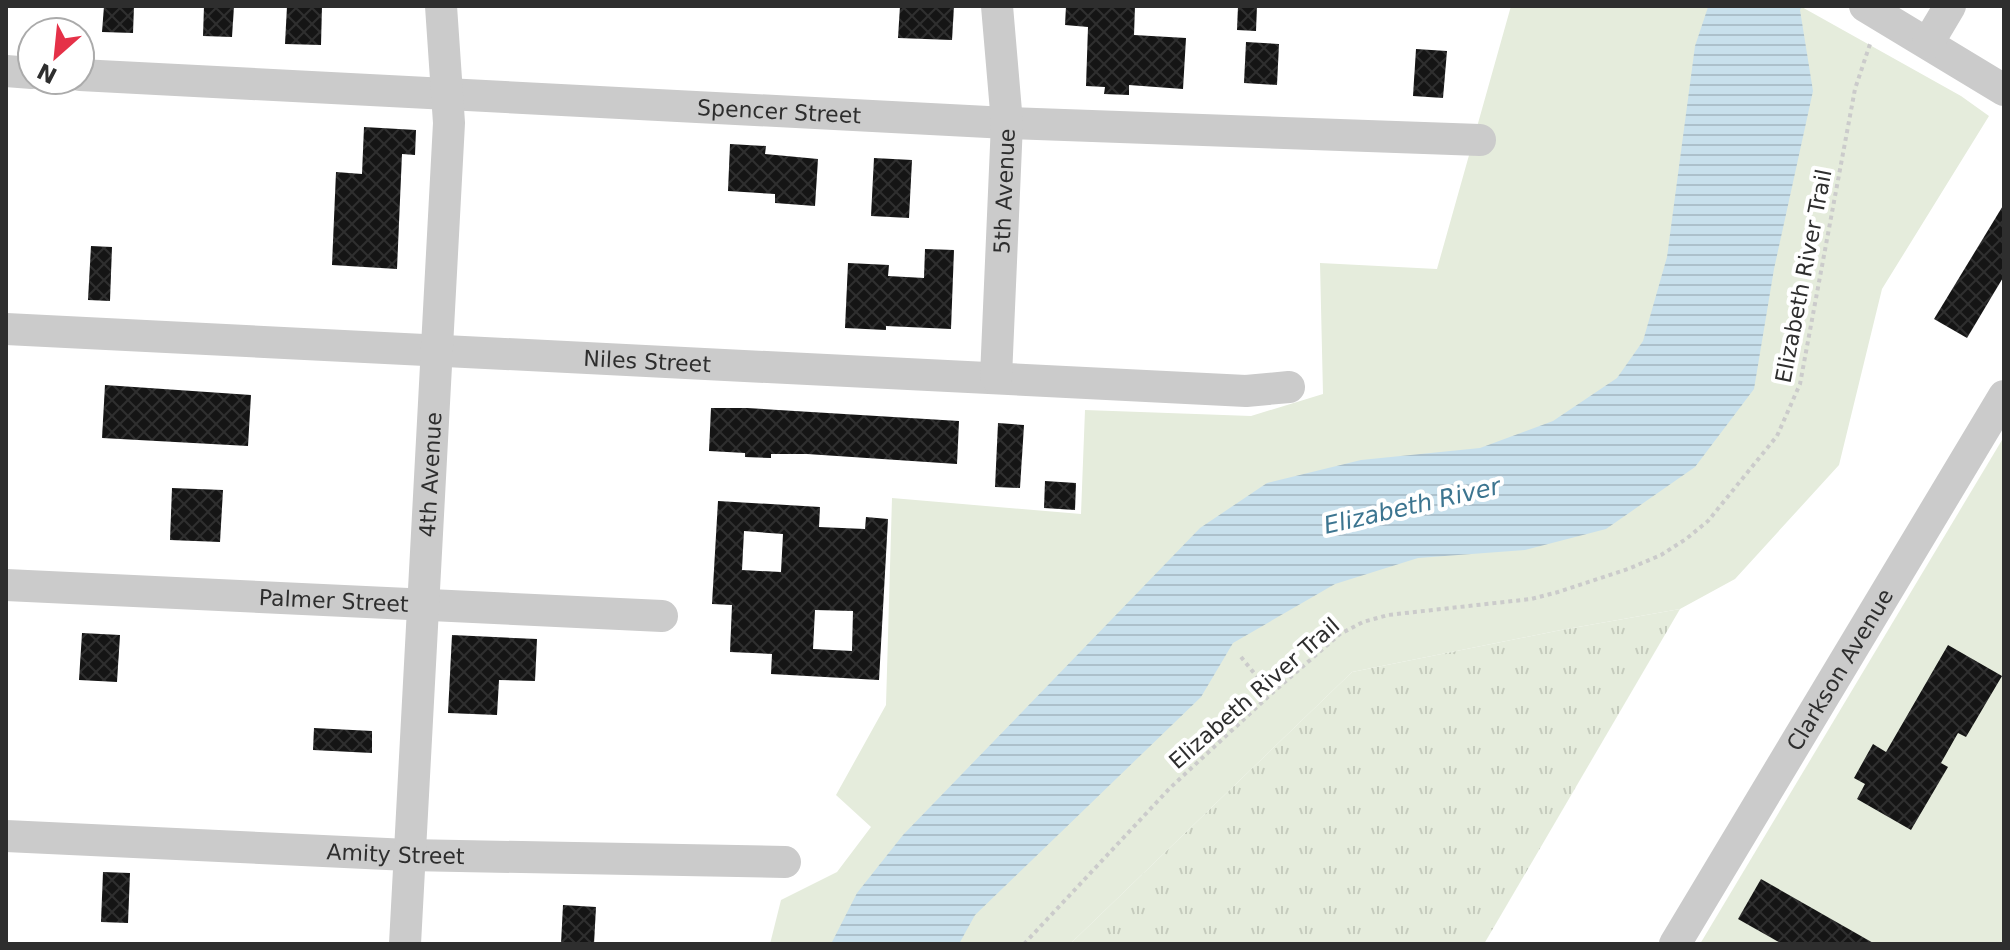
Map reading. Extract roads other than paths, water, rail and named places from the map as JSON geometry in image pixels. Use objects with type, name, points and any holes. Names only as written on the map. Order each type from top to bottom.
[{"type":"street","name":"4th Avenue","points":[[405,944],[449,96],[441,6]]},
{"type":"street","name":"5th Avenue","points":[[996,377],[1007,123],[997,6]]},
{"type":"street","points":[[1865,6],[2004,90]]},
{"type":"street","points":[[1928,43],[1950,6]]},
{"type":"street","name":"Spencer Street","points":[[96,76],[1007,123],[1480,140]]},
{"type":"street","name":"Niles Street","points":[[6,329],[1246,391],[1289,387]]},
{"type":"street","name":"Clarkson Avenue","points":[[1675,944],[2004,396]]},
{"type":"street","name":"Palmer Street","points":[[6,585],[662,616]]},
{"type":"street","name":"Amity Street","points":[[6,836],[408,855],[785,862]]},
{"type":"water","name":"Elizabeth River","points":[[1802,6],[1800,10],[1813,91],[1774,269],[1754,389],[1695,467],[1606,529],[1525,550],[1418,558],[1335,584],[1233,643],[1201,697],[975,915],[959,944],[831,944],[857,893],[903,835],[1200,528],[1267,483],[1361,460],[1480,448],[1553,421],[1617,378],[1643,341],[1667,257],[1695,46],[1708,7]]}]
